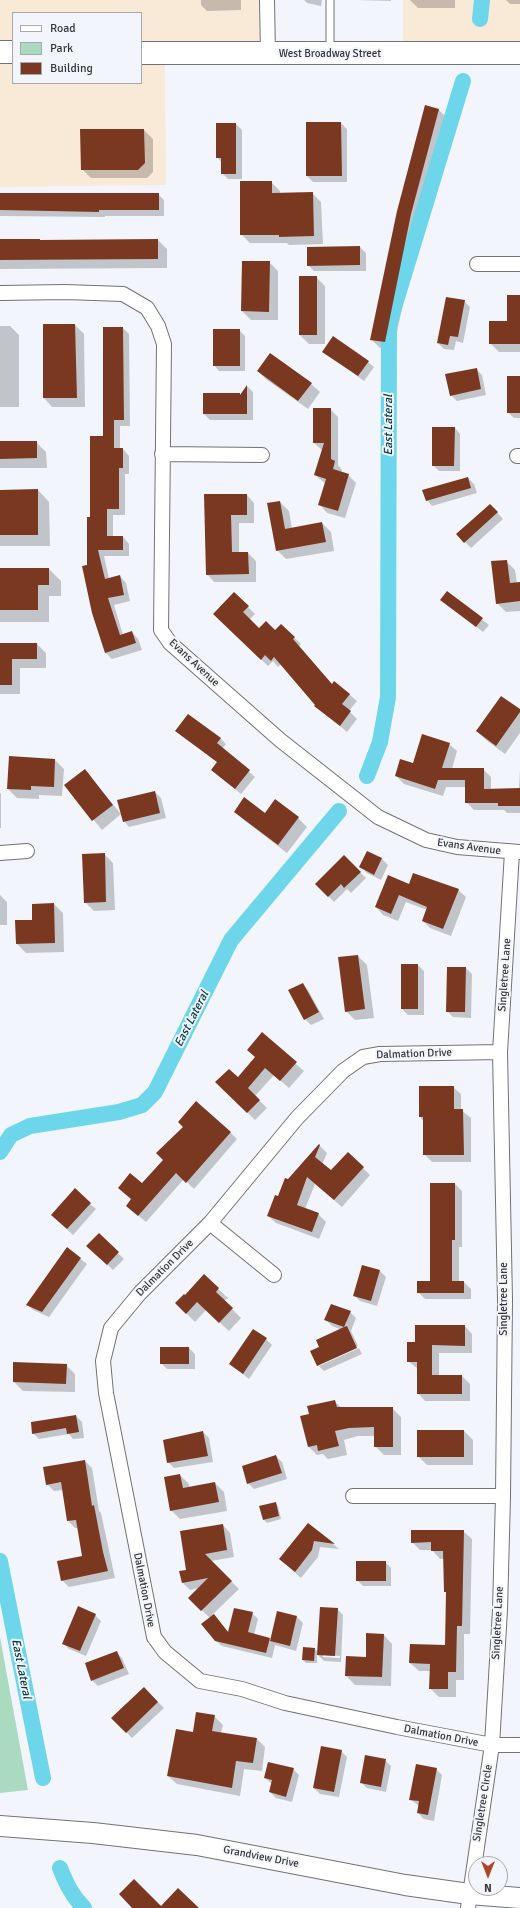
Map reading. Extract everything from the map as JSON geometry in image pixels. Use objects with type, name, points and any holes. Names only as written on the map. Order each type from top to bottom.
[{"type":"main road","points":[[0,52],[12,52]]},
{"type":"main road","name":"West Broadway Street","points":[[142,53],[520,53]]},
{"type":"street","points":[[267,0],[268,54]]},
{"type":"street","points":[[477,264],[520,264]]},
{"type":"street","name":"Evans Avenue","points":[[0,293],[64,292],[123,294],[147,308],[158,326],[164,344],[161,630],[170,643],[280,740],[378,817],[426,840],[457,847],[516,852]]},
{"type":"street","points":[[162,454],[262,455]]},
{"type":"street","points":[[0,853],[27,851]]},
{"type":"street","name":"Singletree Lane","points":[[492,1745],[500,1610],[503,1496],[505,1300],[500,1052],[516,852]]},
{"type":"street","name":"Dalmation Drive","points":[[500,1052],[380,1054],[363,1057],[343,1071],[297,1118],[210,1223],[140,1293],[111,1328],[103,1361],[106,1393],[154,1637],[165,1652],[200,1681],[242,1689],[293,1705],[396,1727],[492,1745],[520,1745]]},
{"type":"street","points":[[210,1223],[274,1275]]},
{"type":"street","points":[[353,1496],[503,1496]]},
{"type":"street","name":"Singletree Circle","points":[[469,1901],[492,1745]]},
{"type":"street","name":"Grandview Drive","points":[[0,1826],[93,1833],[197,1845],[405,1885],[469,1901],[520,1898]]},
{"type":"lane","points":[[330,0],[330,53]]},
{"type":"shaded area","points":[[0,0],[267,0],[268,54],[165,53],[166,185],[0,187]]},
{"type":"shaded area","points":[[403,0],[520,0],[520,53],[403,53]]},
{"type":"green space","points":[[0,1637],[28,1790],[0,1793]]},
{"type":"building","points":[[425,105],[439,109],[411,214],[385,342],[370,340],[397,211]]},
{"type":"building","points":[[306,122],[341,122],[342,176],[306,176]]},
{"type":"building","points":[[216,123],[236,123],[236,174],[221,174],[221,158],[216,158]]},
{"type":"building","points":[[80,129],[144,129],[145,163],[138,170],[81,170]]},
{"type":"building","points":[[240,181],[272,181],[272,193],[313,192],[314,236],[279,237],[279,235],[240,235]]},
{"type":"building","points":[[0,193],[159,193],[159,210],[99,210],[99,212],[0,210]]},
{"type":"building","points":[[0,239],[158,239],[158,259],[0,260]]},
{"type":"building","points":[[360,246],[360,265],[307,266],[307,247]]},
{"type":"building","points":[[242,261],[270,261],[269,312],[241,311]]},
{"type":"building","points":[[299,276],[317,276],[317,335],[299,335]]},
{"type":"building","points":[[507,295],[520,295],[520,344],[489,344],[489,321],[507,321]]},
{"type":"building","points":[[446,297],[465,300],[458,337],[450,336],[448,345],[437,343]]},
{"type":"building","points":[[43,324],[75,324],[77,398],[43,398]]},
{"type":"building","points":[[103,327],[123,327],[124,420],[114,420],[114,448],[123,448],[123,468],[119,468],[119,509],[107,509],[107,536],[123,536],[123,550],[98,550],[105,579],[120,575],[124,595],[108,598],[120,635],[132,631],[136,643],[105,653],[92,613],[82,566],[87,565],[87,517],[90,517],[90,436],[103,436]]},
{"type":"building","points":[[213,329],[240,329],[240,366],[213,366]]},
{"type":"building","points":[[333,336],[369,361],[358,376],[322,352]]},
{"type":"building","points":[[270,353],[312,383],[298,401],[257,371]]},
{"type":"building","points":[[477,368],[481,389],[450,396],[445,374]]},
{"type":"building","points":[[507,376],[520,376],[520,413],[507,413]]},
{"type":"building","points":[[247,385],[247,414],[203,414],[203,393],[240,393],[240,395]]},
{"type":"building","points":[[313,408],[331,408],[331,459],[335,461],[333,469],[349,474],[338,511],[318,505],[326,479],[314,475],[324,443],[313,443]]},
{"type":"building","points":[[432,427],[455,427],[454,466],[432,466]]},
{"type":"building","points":[[0,441],[37,441],[37,458],[0,459]]},
{"type":"building","points":[[468,477],[471,488],[426,501],[422,490]]},
{"type":"building","points":[[38,489],[38,535],[0,535],[0,490]]},
{"type":"building","points":[[204,494],[247,494],[247,515],[231,515],[232,552],[248,552],[249,574],[206,575]]},
{"type":"building","points":[[280,501],[285,529],[322,522],[326,542],[276,551],[267,503]]},
{"type":"building","points":[[490,504],[498,512],[464,543],[456,534]]},
{"type":"building","points":[[507,560],[510,583],[520,582],[520,601],[496,604],[491,561]]},
{"type":"building","points":[[0,568],[49,568],[49,585],[38,585],[38,610],[0,610]]},
{"type":"building","points":[[447,591],[483,618],[476,627],[440,600]]},
{"type":"building","points":[[234,592],[249,606],[243,612],[259,628],[266,621],[275,630],[281,624],[295,637],[293,639],[332,684],[334,681],[350,694],[342,704],[351,711],[340,726],[314,706],[315,705],[274,657],[271,661],[265,655],[261,660],[213,614]]},
{"type":"building","points":[[0,643],[37,643],[37,659],[12,659],[12,685],[0,685]]},
{"type":"building","points":[[501,696],[520,709],[520,712],[496,746],[476,731]]},
{"type":"building","points":[[188,714],[221,738],[217,743],[250,770],[235,789],[211,770],[217,762],[175,731]]},
{"type":"building","points":[[422,734],[450,743],[442,768],[484,768],[484,789],[520,788],[520,806],[498,806],[498,803],[465,803],[465,780],[438,780],[435,789],[395,776],[400,759],[413,763]]},
{"type":"building","points":[[9,756],[55,759],[54,787],[31,786],[31,790],[7,789]]},
{"type":"building","points":[[85,769],[113,805],[92,821],[64,785]]},
{"type":"building","points":[[155,791],[160,813],[123,822],[117,800]]},
{"type":"building","points":[[244,797],[265,813],[275,799],[299,817],[278,845],[234,812]]},
{"type":"building","points":[[367,851],[382,858],[374,875],[359,867]]},
{"type":"building","points":[[105,853],[106,902],[84,903],[82,854]]},
{"type":"building","points":[[344,855],[361,872],[344,888],[341,884],[328,897],[315,884]]},
{"type":"building","points":[[413,873],[459,889],[443,929],[422,921],[427,907],[399,895],[391,914],[375,907],[388,875],[409,884]]},
{"type":"building","points":[[54,903],[55,943],[16,944],[15,920],[32,920],[32,904]]},
{"type":"building","points":[[358,955],[365,1009],[345,1012],[338,957]]},
{"type":"building","points":[[401,964],[418,964],[418,1009],[401,1009]]},
{"type":"building","points":[[447,967],[466,967],[465,1012],[446,1012]]},
{"type":"building","points":[[303,983],[319,1012],[304,1020],[288,990]]},
{"type":"building","points":[[262,1032],[297,1062],[280,1081],[265,1068],[248,1088],[260,1100],[247,1113],[215,1082],[229,1069],[238,1077],[255,1057],[247,1050]]},
{"type":"building","points":[[419,1086],[454,1086],[454,1109],[463,1109],[464,1155],[423,1155],[423,1117],[419,1117]]},
{"type":"building","points":[[196,1101],[231,1132],[186,1183],[176,1173],[138,1216],[126,1206],[131,1199],[118,1188],[130,1173],[142,1183],[163,1160],[156,1153],[183,1127],[178,1122]]},
{"type":"building","points":[[319,1144],[320,1145],[315,1157],[331,1170],[348,1152],[364,1167],[334,1200],[307,1177],[297,1205],[319,1213],[312,1232],[267,1216],[275,1195],[278,1196],[285,1178],[288,1179]]},
{"type":"building","points":[[430,1183],[455,1183],[455,1240],[452,1240],[452,1281],[464,1281],[464,1293],[417,1293],[417,1281],[430,1281]]},
{"type":"building","points":[[75,1188],[91,1203],[67,1229],[51,1215]]},
{"type":"building","points":[[99,1233],[119,1252],[107,1265],[86,1246]]},
{"type":"building","points":[[67,1247],[81,1258],[42,1312],[26,1305]]},
{"type":"building","points":[[362,1265],[380,1270],[371,1301],[353,1296]]},
{"type":"building","points":[[204,1274],[219,1288],[216,1292],[233,1308],[219,1323],[197,1302],[186,1314],[175,1303],[184,1294],[185,1295]]},
{"type":"building","points":[[331,1304],[351,1311],[344,1327],[324,1320]]},
{"type":"building","points":[[415,1325],[465,1325],[465,1346],[432,1345],[432,1375],[462,1375],[462,1394],[417,1394],[417,1362],[407,1362],[407,1342],[415,1342]]},
{"type":"building","points":[[347,1326],[357,1348],[317,1366],[310,1351],[319,1347],[316,1340]]},
{"type":"building","points":[[253,1329],[267,1338],[243,1374],[229,1364]]},
{"type":"building","points":[[160,1347],[189,1347],[189,1364],[160,1364]]},
{"type":"building","points":[[13,1362],[67,1364],[66,1384],[13,1382]]},
{"type":"building","points":[[335,1400],[337,1407],[393,1407],[393,1447],[374,1447],[374,1427],[349,1428],[335,1431],[339,1446],[318,1451],[317,1445],[308,1447],[300,1416],[309,1414],[307,1406]]},
{"type":"building","points":[[76,1415],[79,1432],[67,1434],[66,1428],[32,1434],[31,1422]]},
{"type":"building","points":[[417,1430],[464,1430],[464,1457],[417,1457]]},
{"type":"building","points":[[203,1431],[208,1456],[167,1463],[163,1440]]},
{"type":"building","points":[[276,1455],[282,1473],[247,1484],[242,1466]]},
{"type":"building","points":[[85,1460],[92,1506],[94,1505],[108,1571],[61,1581],[57,1561],[82,1556],[76,1520],[67,1521],[61,1482],[46,1485],[43,1467]]},
{"type":"building","points":[[180,1474],[183,1488],[215,1482],[219,1502],[170,1511],[164,1477]]},
{"type":"building","points":[[276,1502],[279,1516],[263,1520],[259,1506]]},
{"type":"building","points":[[308,1523],[335,1544],[314,1541],[312,1550],[295,1572],[279,1559]]},
{"type":"building","points":[[223,1524],[227,1550],[205,1554],[232,1581],[201,1611],[188,1598],[208,1578],[182,1583],[179,1571],[186,1570],[180,1531]]},
{"type":"building","points":[[411,1530],[464,1530],[462,1626],[457,1626],[456,1672],[448,1672],[448,1689],[429,1689],[430,1664],[409,1663],[410,1644],[445,1645],[446,1592],[444,1592],[443,1551],[431,1551],[431,1542],[411,1543]]},
{"type":"building","points":[[356,1561],[386,1561],[386,1581],[356,1581]]},
{"type":"building","points":[[78,1606],[96,1614],[80,1651],[62,1644]]},
{"type":"building","points":[[320,1607],[338,1608],[335,1656],[317,1655]]},
{"type":"building","points":[[234,1608],[253,1612],[248,1632],[270,1638],[266,1653],[215,1641],[201,1624],[214,1614],[228,1632]]},
{"type":"building","points":[[277,1611],[297,1616],[290,1646],[270,1641]]},
{"type":"building","points":[[366,1633],[384,1634],[382,1677],[345,1676],[346,1656],[366,1657]]},
{"type":"building","points":[[303,1647],[315,1648],[314,1661],[302,1660]]},
{"type":"building","points":[[117,1651],[124,1668],[91,1681],[85,1663]]},
{"type":"building","points":[[144,1687],[158,1702],[126,1733],[111,1718]]},
{"type":"building","points":[[196,1712],[215,1715],[212,1731],[257,1738],[253,1763],[236,1761],[232,1788],[167,1776],[176,1729],[193,1732]]},
{"type":"building","points":[[321,1746],[342,1750],[334,1792],[313,1788]]},
{"type":"building","points":[[365,1755],[386,1759],[381,1787],[360,1783]]},
{"type":"building","points":[[268,1762],[294,1768],[286,1797],[269,1792],[272,1780],[264,1778]]},
{"type":"building","points":[[416,1764],[437,1768],[428,1815],[417,1813],[419,1801],[409,1800]]},
{"type":"building","points":[[134,1879],[161,1906],[178,1888],[199,1908],[132,1908],[119,1894]]},
{"type":"waterway","points":[[480,19],[482,0]]},
{"type":"waterway","name":"East Lateral","points":[[367,776],[380,742],[388,697],[389,324],[463,81]]},
{"type":"waterway","name":"East Lateral","points":[[0,1152],[11,1135],[30,1126],[119,1112],[142,1105],[155,1092],[231,940],[339,811]]},
{"type":"waterway","name":"East Lateral","points":[[0,1561],[43,1778]]},
{"type":"waterway","name":"East Lateral","points":[[60,1868],[70,1889],[84,1908]]}]
